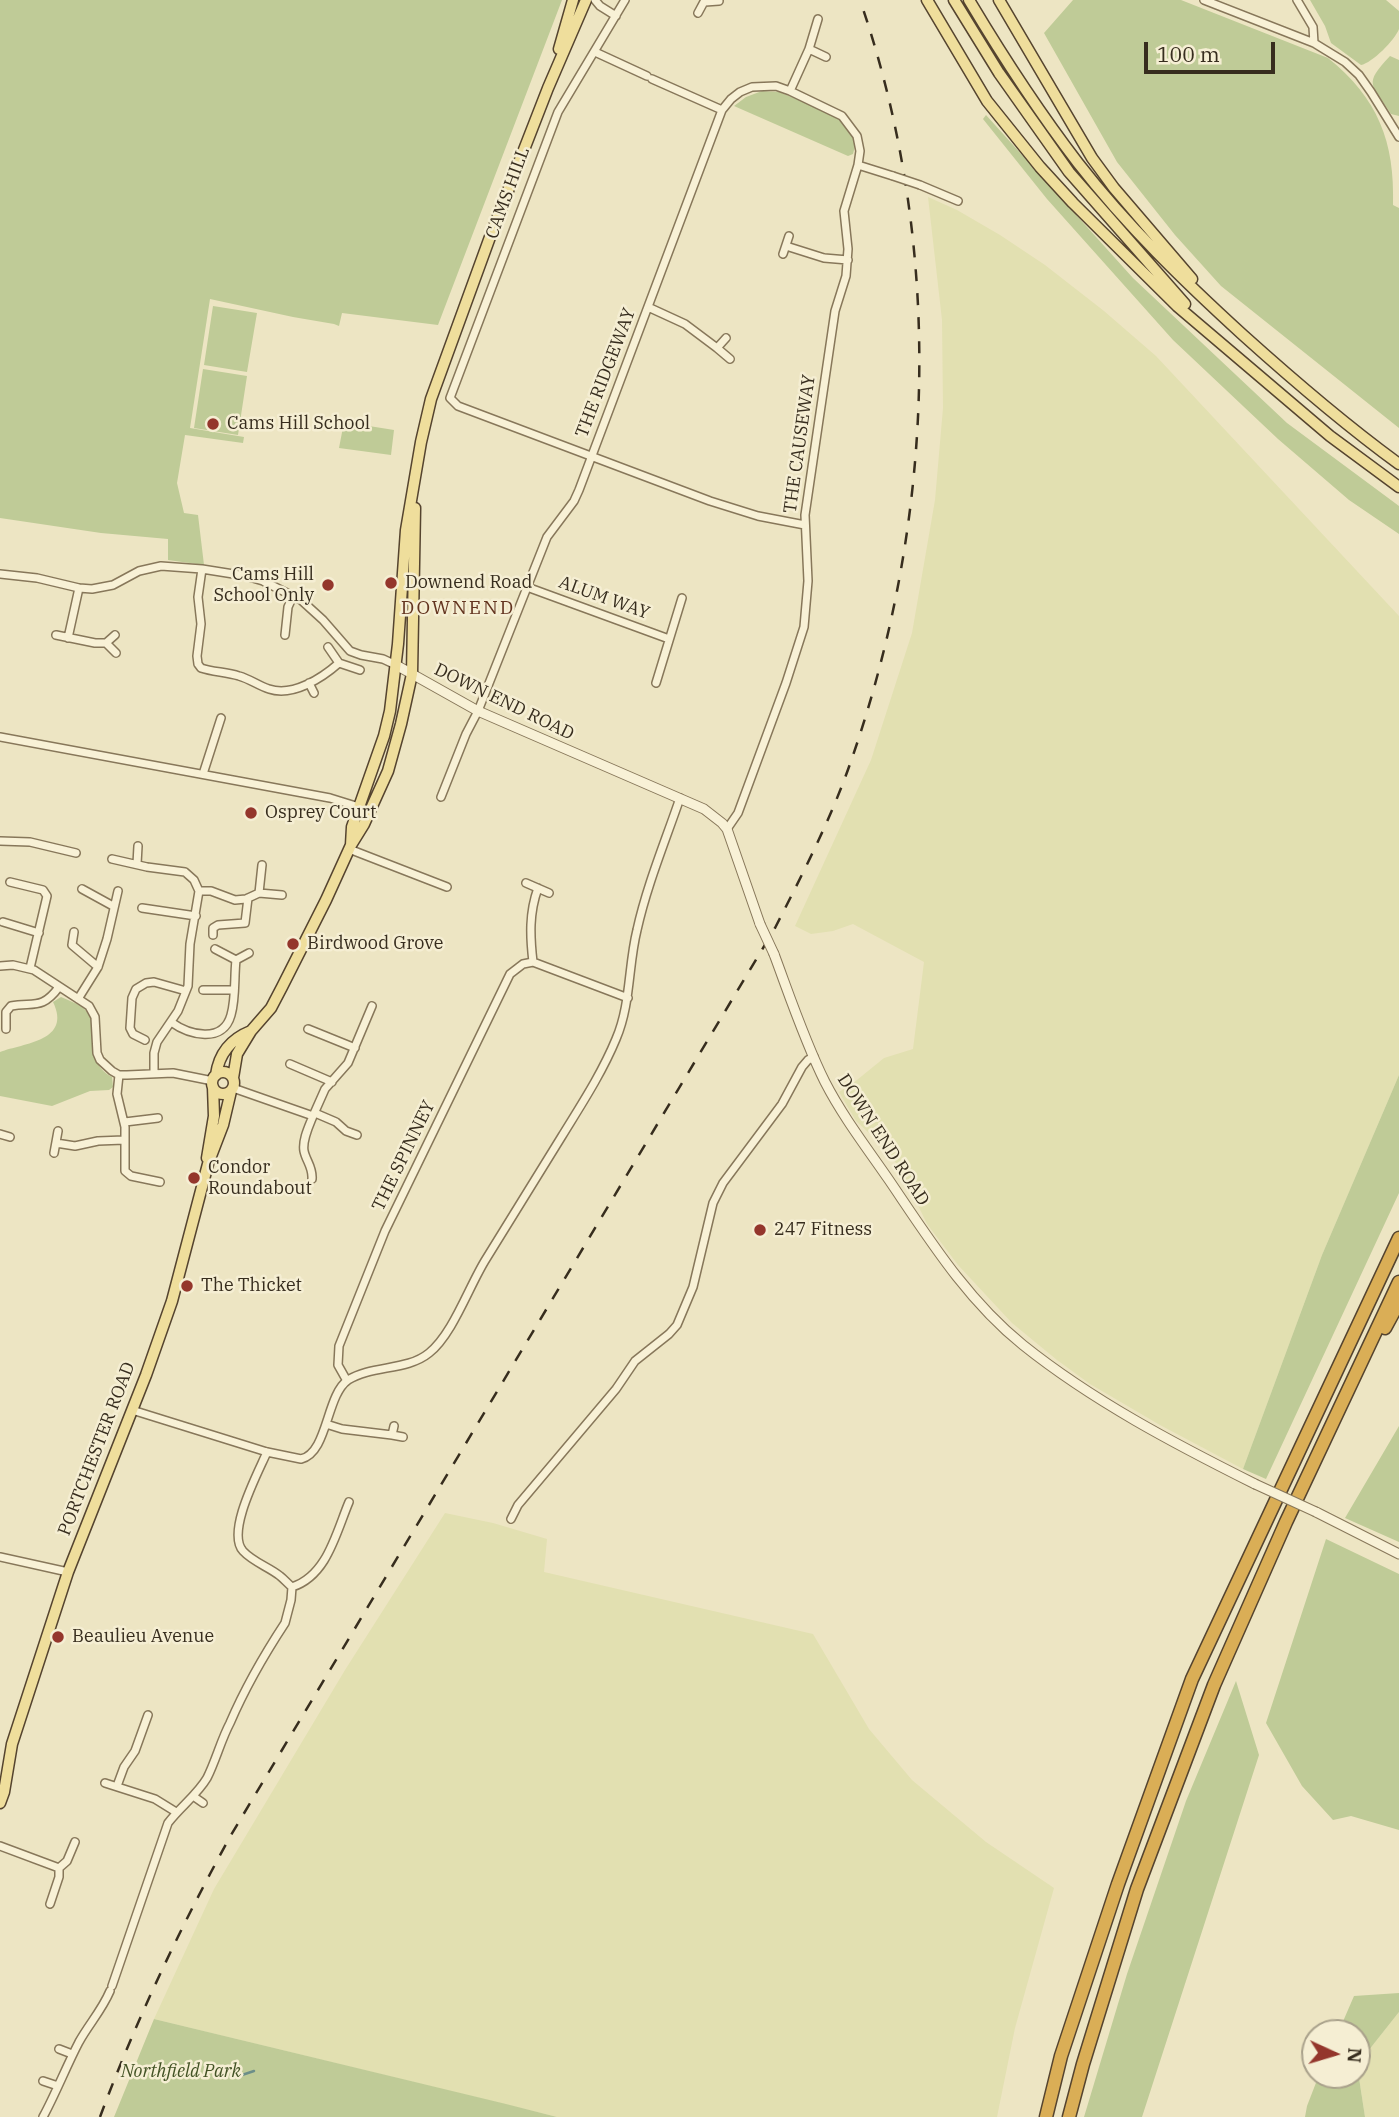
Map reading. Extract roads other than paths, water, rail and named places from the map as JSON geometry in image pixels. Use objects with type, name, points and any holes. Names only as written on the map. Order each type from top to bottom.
[{"type":"highway","points":[[1046,2117],[1061,2056],[1118,1884],[1192,1679],[1399,1236]]},
{"type":"highway","points":[[1069,2117],[1137,1889],[1214,1685],[1286,1521],[1399,1282]]},
{"type":"highway","points":[[1286,1521],[1399,1301]]},
{"type":"main road","name":"CAMS HILL","points":[[548,88],[573,0]]},
{"type":"main road","name":"CAMS HILL","points":[[396,666],[405,530],[431,399],[444,358],[548,88],[586,0]]},
{"type":"main road","points":[[927,0],[987,101],[1025,150],[1121,252],[1177,306],[1330,436],[1399,487]]},
{"type":"main road","points":[[954,0],[999,74],[1069,172],[1122,235],[1213,334]]},
{"type":"main road","points":[[969,0],[1011,70],[1080,165],[1130,225],[1174,271],[1301,386],[1399,464]]},
{"type":"main road","points":[[999,0],[1092,158],[1114,188],[1226,319]]},
{"type":"main road","name":"CAMS HILL","points":[[412,674],[415,477]]},
{"type":"main road","name":"PORTCHESTER ROAD","points":[[350,847],[352,827],[384,736],[396,666]]},
{"type":"main road","name":"PORTCHESTER ROAD","points":[[0,1769],[12,1744],[68,1572],[172,1301],[208,1164],[223,1125],[233,1086],[237,1054],[251,1031],[267,1014],[282,987],[318,918],[350,847],[364,824],[387,771],[412,674]]},
{"type":"main road","name":"PORTCHESTER ROAD","points":[[208,1164],[207,1152],[214,1116],[214,1081],[219,1061],[227,1047],[238,1036],[251,1031]]},
{"type":"main road","points":[[225,1072],[233,1086],[222,1094],[216,1092],[214,1081],[225,1072]]},
{"type":"main road","name":"PORTCHESTER ROAD","points":[[0,1803],[12,1744]]},
{"type":"street","points":[[595,0],[616,16]]},
{"type":"street","name":"CAMS HILL","points":[[592,455],[458,406],[451,401],[451,393],[558,112],[625,0]]},
{"type":"street","points":[[1204,0],[1314,43],[1345,62],[1359,75],[1399,137]]},
{"type":"street","points":[[1297,0],[1313,27],[1314,43]]},
{"type":"street","points":[[698,13],[705,1],[719,1]]},
{"type":"street","points":[[595,52],[722,110],[740,92],[752,87],[765,85],[790,91],[809,49],[818,19]]},
{"type":"street","points":[[809,49],[826,57]]},
{"type":"street","name":"THE CAUSEWAY","points":[[727,829],[738,813],[804,627],[808,581],[805,515],[835,311],[846,276],[848,260],[844,211],[860,151],[857,136],[842,116],[790,91]]},
{"type":"street","name":"THE RIDGEWAY","points":[[441,797],[547,537],[574,501],[722,110]]},
{"type":"street","points":[[858,165],[920,185],[958,201]]},
{"type":"street","points":[[789,236],[785,250],[848,260]]},
{"type":"street","points":[[648,307],[679,320],[730,359]]},
{"type":"street","points":[[718,348],[726,338]]},
{"type":"street","points":[[592,455],[730,507],[758,516],[805,525]]},
{"type":"street","points":[[0,574],[37,578],[79,588],[104,588],[149,568],[177,566],[261,580],[311,608],[350,651],[383,659],[396,666]]},
{"type":"street","points":[[202,569],[198,597],[201,624],[197,656],[201,668],[238,675],[279,691],[309,683],[339,663]]},
{"type":"street","name":"ALUM WAY","points":[[527,587],[669,639]]},
{"type":"street","points":[[68,638],[79,588]]},
{"type":"street","points":[[285,635],[288,607],[293,596]]},
{"type":"street","points":[[656,683],[682,598]]},
{"type":"street","points":[[56,635],[96,643],[106,643],[115,635]]},
{"type":"street","points":[[106,643],[116,653]]},
{"type":"street","points":[[328,648],[339,663],[360,670]]},
{"type":"street","name":"DOWN END ROAD","points":[[396,666],[478,711],[714,816],[727,829],[760,924],[825,1082],[960,1282],[1021,1344],[1068,1379],[1169,1439],[1399,1554]]},
{"type":"street","points":[[309,683],[314,693]]},
{"type":"street","points":[[204,774],[221,718]]},
{"type":"street","points":[[0,737],[330,798],[359,807]]},
{"type":"street","points":[[132,1410],[267,1452],[293,1459],[306,1458],[315,1448],[335,1400],[347,1381],[373,1371],[414,1361],[424,1357],[438,1345],[476,1275],[606,1062],[624,1018],[642,907],[680,799]]},
{"type":"street","points":[[0,841],[30,842],[76,853]]},
{"type":"street","points":[[137,864],[138,846]]},
{"type":"street","points":[[350,847],[447,887]]},
{"type":"street","points":[[112,859],[185,872],[194,880],[199,891],[186,991],[172,1022],[157,1042],[154,1072]]},
{"type":"street","points":[[259,893],[262,865]]},
{"type":"street","points":[[14,880],[43,890],[47,896],[30,968]]},
{"type":"street","points":[[527,883],[549,893]]},
{"type":"street","points":[[538,887],[531,905],[533,962],[628,998]]},
{"type":"street","points":[[82,889],[113,906]]},
{"type":"street","points":[[78,999],[98,967],[118,891]]},
{"type":"street","points":[[199,891],[211,891],[235,900],[259,893],[282,895]]},
{"type":"street","points":[[213,935],[213,928],[218,925],[245,923],[248,898]]},
{"type":"street","points":[[142,908],[196,916]]},
{"type":"street","points":[[3,922],[39,933]]},
{"type":"street","points":[[74,933],[72,946],[98,967]]},
{"type":"street","points":[[215,949],[236,960]]},
{"type":"street","points":[[236,960],[250,953]]},
{"type":"street","points":[[172,1022],[180,1028],[202,1035],[219,1031],[227,1024],[232,1014],[236,960]]},
{"type":"street","name":"THE SPINNEY","points":[[347,1381],[338,1364],[339,1346],[385,1231],[510,974],[523,964],[533,962]]},
{"type":"street","points":[[0,966],[30,968],[89,1006],[95,1017],[100,1060],[105,1067],[119,1074],[154,1072],[214,1081]]},
{"type":"street","points":[[145,1040],[133,1034],[130,1028],[133,995],[139,986],[154,982],[186,991]]},
{"type":"street","points":[[6,1029],[6,1012],[10,1006],[40,1004],[51,997],[59,987]]},
{"type":"street","points":[[203,990],[233,989]]},
{"type":"street","points":[[124,992],[133,995]]},
{"type":"street","points":[[312,1179],[311,1166],[304,1149],[306,1135],[321,1096],[348,1063],[372,1006]]},
{"type":"street","points":[[308,1028],[355,1048]]},
{"type":"street","points":[[511,1520],[518,1506],[616,1389],[635,1361],[677,1325],[693,1287],[713,1203],[723,1183],[782,1104],[802,1067],[814,1057]]},
{"type":"street","points":[[290,1064],[332,1082]]},
{"type":"street","points":[[119,1074],[117,1094],[125,1122],[124,1168],[127,1174],[160,1182]]},
{"type":"street","points":[[233,1086],[336,1122],[356,1135]]},
{"type":"street","points":[[125,1122],[146,1123],[158,1118]]},
{"type":"street","points":[[54,1153],[58,1131]]},
{"type":"street","points":[[0,1134],[10,1137]]},
{"type":"street","points":[[56,1143],[75,1146],[98,1141],[124,1140]]},
{"type":"street","points":[[326,1424],[342,1429],[403,1437]]},
{"type":"street","points":[[392,1435],[394,1426]]},
{"type":"street","points":[[267,1452],[237,1528],[238,1542],[241,1549],[292,1587]]},
{"type":"street","points":[[292,1587],[310,1578],[324,1560],[349,1502]]},
{"type":"street","points":[[0,1557],[68,1572]]},
{"type":"street","points":[[43,2117],[72,2054],[103,2008],[168,1823],[208,1775],[247,1685],[285,1623],[292,1587]]},
{"type":"street","points":[[117,1786],[124,1767],[135,1751],[148,1715]]},
{"type":"street","points":[[105,1783],[155,1798],[176,1812]]},
{"type":"street","points":[[193,1796],[202,1804]]},
{"type":"street","points":[[50,1904],[59,1877],[59,1868],[67,1861],[75,1842]]},
{"type":"street","points":[[0,1846],[59,1868]]},
{"type":"street","points":[[59,2049],[72,2054]]},
{"type":"street","points":[[43,2081],[58,2086]]},
{"type":"waterway","points":[[239,2076],[254,2071]]},
{"type":"railway","points":[[100,2117],[160,1974],[231,1835],[775,928],[825,827],[850,764],[879,671],[900,576],[913,480],[919,383],[917,286],[906,189],[888,94],[860,0]]},
{"type":"place","name":"Cams Hill School","points":[[213,424]]},
{"type":"place","name":"Downend Road","points":[[391,583]]},
{"type":"place","name":"Cams Hill School Only","points":[[328,585]]},
{"type":"place","name":"Osprey Court","points":[[251,813]]},
{"type":"place","name":"Birdwood Grove","points":[[293,944]]},
{"type":"place","name":"Condor Roundabout","points":[[194,1178]]},
{"type":"place","name":"247 Fitness","points":[[760,1230]]},
{"type":"place","name":"The Thicket","points":[[187,1286]]},
{"type":"place","name":"Beaulieu Avenue","points":[[58,1637]]},
{"type":"district","name":"DOWNEND","points":[[458,609]]},
{"type":"park label","name":"Northfield Park","points":[[181,2072]]}]
